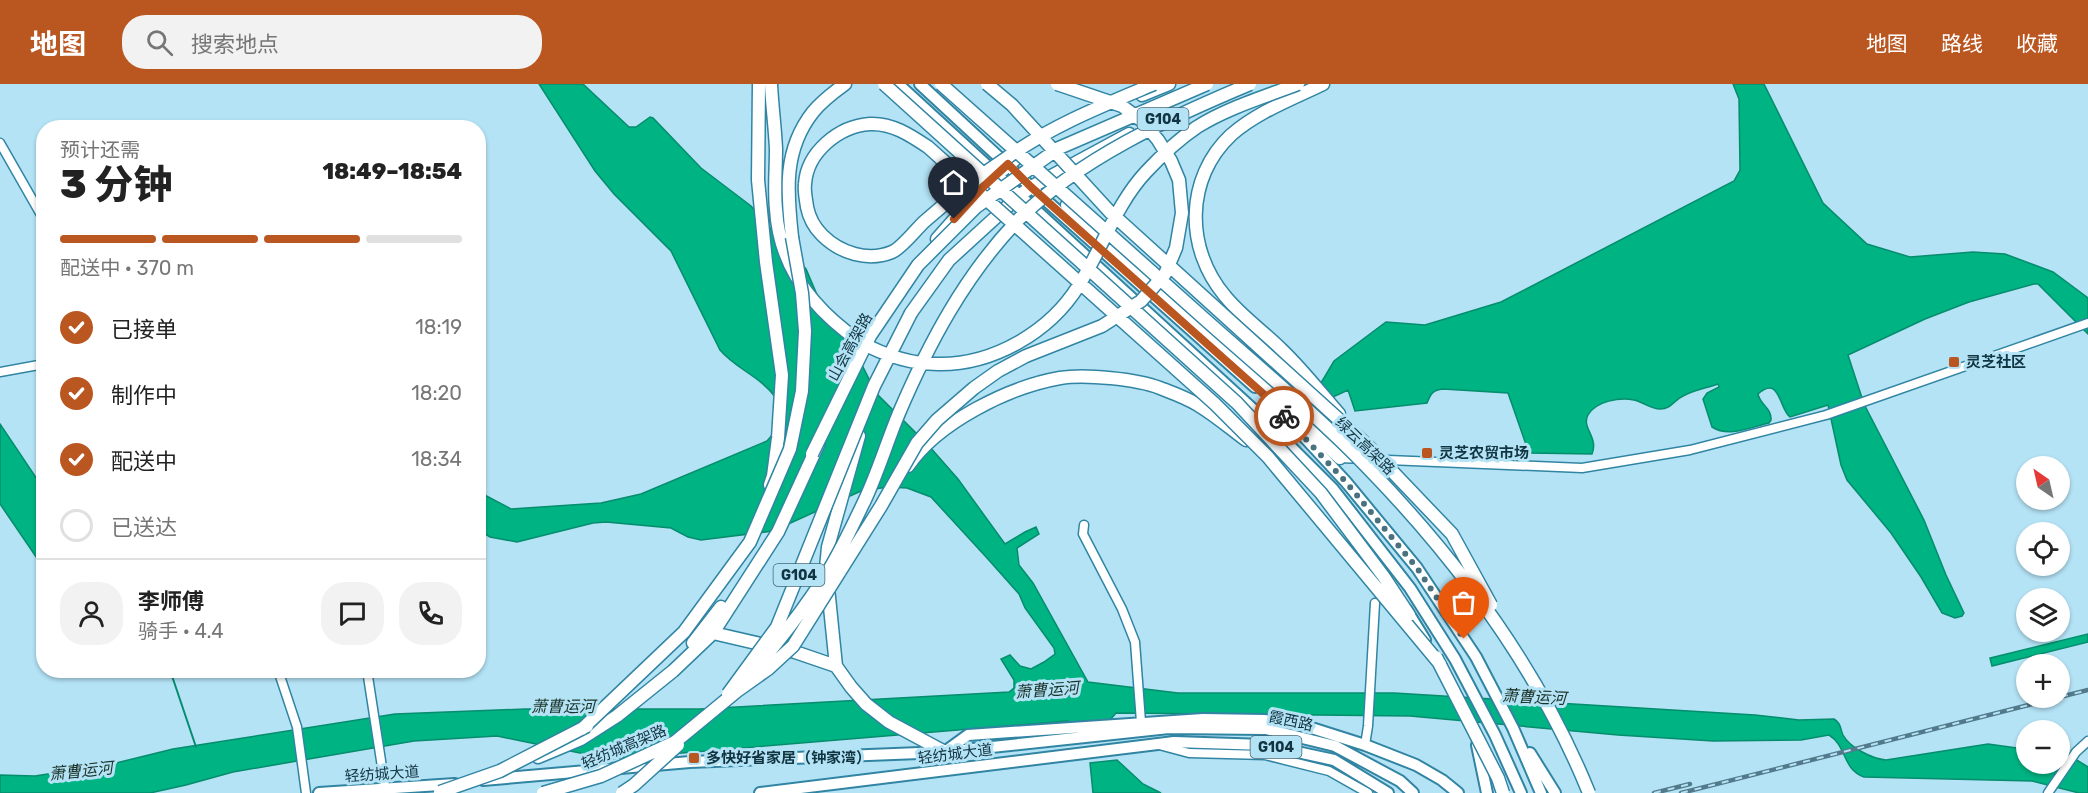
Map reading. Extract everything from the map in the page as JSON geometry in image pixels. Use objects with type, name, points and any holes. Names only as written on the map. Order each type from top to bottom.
[{"type":"highway","points":[[750,542],[773,476],[782,375],[766,262],[758,180],[759,84]]},
{"type":"highway","points":[[771,84],[776,150],[776,211],[783,244],[793,271],[820,310],[859,341],[880,353],[907,361],[938,364],[992,356],[1024,339],[1053,318],[1078,287],[1125,200],[1144,173],[1198,127],[1243,105],[1298,84]]},
{"type":"highway","points":[[434,793],[500,771],[581,734],[684,633],[750,542],[790,449],[802,391],[805,331],[787,192],[789,170],[795,144],[813,112],[845,84]]},
{"type":"highway","points":[[884,84],[1198,366],[1276,443],[1321,493],[1384,577],[1440,664],[1498,778],[1503,793]]},
{"type":"highway","name":"绿云高架路","points":[[941,84],[1368,468],[1437,544],[1505,634],[1574,756],[1589,793]]},
{"type":"highway","points":[[987,84],[1012,105],[1110,212],[1366,444]]},
{"type":"highway","points":[[881,506],[917,442],[937,420],[998,371],[1026,356],[1102,326],[1141,302],[1165,274],[1176,248],[1182,213],[1179,180],[1158,140],[1148,128],[1122,106],[1057,84]]},
{"type":"highway","points":[[1154,84],[1055,126],[1027,144],[1008,157],[979,178],[970,185],[950,199],[895,251],[874,257],[853,254],[835,246],[820,233],[809,215],[805,183],[817,153],[828,141],[855,126],[872,124],[905,131],[928,147],[954,170],[963,178],[972,186],[989,201],[1215,404],[1268,456],[1440,664]]},
{"type":"highway","name":"G104","points":[[487,779],[617,716],[673,671],[713,633],[778,532],[869,336],[911,268],[996,175],[1060,126],[1169,84]]},
{"type":"highway","name":"山会高架路","points":[[581,734],[694,643],[742,579],[770,538],[870,336],[918,265],[975,207],[1059,148],[1207,84]]},
{"type":"highway","points":[[737,692],[786,631],[829,570],[863,504],[900,412],[934,337],[956,298],[991,250],[1019,219],[1058,187],[1123,142],[1252,84]]},
{"type":"highway","name":"G104","points":[[622,793],[634,785],[716,710],[777,627],[874,386],[911,313],[949,260],[1031,187],[1140,128],[1252,84]]},
{"type":"highway","points":[[1323,84],[1249,122],[1217,150],[1199,185],[1195,224],[1198,245],[1207,269],[1223,295],[1282,350],[1366,444],[1452,534],[1574,756]]},
{"type":"highway","points":[[1077,162],[1067,186],[1067,205],[1086,235]]},
{"type":"highway","points":[[1067,205],[1340,458]]},
{"type":"highway","points":[[737,692],[768,669],[793,646],[915,455],[947,428],[981,405],[1028,386],[1062,378],[1118,379],[1158,387],[1198,405],[1268,456]]},
{"type":"highway","points":[[839,670],[826,568],[828,547],[874,386]]},
{"type":"highway","points":[[713,633],[795,652],[839,670],[866,704],[889,722],[945,752]]},
{"type":"highway","name":"轻纺城高架路","points":[[543,793],[601,776],[675,742],[737,692]]},
{"type":"main road","points":[[898,84],[1256,412],[1333,489],[1410,588],[1455,659],[1495,735],[1521,793]]},
{"type":"main road","points":[[921,84],[1031,187],[1269,399],[1346,482],[1417,568],[1476,657],[1513,728],[1541,793]]},
{"type":"main road","points":[[1354,515],[1384,572],[1436,658],[1479,748],[1487,793]]},
{"type":"main road","points":[[945,752],[968,735],[1078,733],[1119,729],[1144,723],[1229,719],[1264,720],[1302,726],[1365,745],[1416,765],[1442,780],[1458,793]]},
{"type":"main road","name":"霞西路","points":[[1144,723],[1169,728],[1266,729],[1335,746],[1400,782],[1413,793]]},
{"type":"main road","points":[[1513,728],[1555,793]]},
{"type":"main road","name":"霞西路","points":[[1153,744],[1174,742],[1265,745],[1334,760],[1388,793]]},
{"type":"main road","name":"轻纺城大道","points":[[760,793],[1153,744]]},
{"type":"main road","name":"G104","points":[[487,779],[690,762],[945,752]]},
{"type":"main road","name":"轻纺城大道","points":[[319,793],[386,791],[487,779]]},
{"type":"street","points":[[0,144],[36,206]]},
{"type":"street","points":[[1340,458],[1582,468],[1690,450],[1826,415],[2088,323]]},
{"type":"street","points":[[0,372],[36,365]]},
{"type":"street","points":[[1084,525],[1083,534],[1122,609],[1135,642],[1144,723]]},
{"type":"street","points":[[1365,745],[1375,603]]},
{"type":"street","points":[[281,678],[297,727],[306,793]]},
{"type":"street","points":[[368,678],[386,791]]},
{"type":"street","points":[[2048,793],[2076,752],[2088,741]]},
{"type":"street","points":[[1153,744],[1189,753],[1265,755],[1329,771],[1368,793]]},
{"type":"water","name":"萧曹运河","points":[[539,84],[583,84],[629,127],[636,127],[650,117],[653,118],[701,168],[751,206],[806,269],[821,304],[846,333],[876,393],[958,479],[1005,544],[1036,527],[1039,534],[1017,548],[1019,565],[1033,583],[1088,682],[1178,693],[1394,693],[1755,715],[1799,720],[1834,719],[1839,724],[1846,740],[1851,744],[1862,752],[1886,760],[1988,744],[2016,748],[2016,774],[2070,774],[2070,757],[2072,757],[2088,767],[2088,793],[2079,793],[2032,781],[1864,777],[1852,769],[1839,745],[1829,735],[1801,740],[1713,741],[1618,735],[1410,716],[1116,713],[1110,720],[1078,724],[1067,721],[609,759],[497,736],[414,741],[233,772],[150,793],[0,793],[0,775],[35,776],[112,764],[173,749],[395,714],[525,709],[700,709],[1009,692],[1014,688],[1014,680],[1001,659],[1010,655],[1020,666],[1031,669],[1055,654],[1054,648],[1025,608],[1019,594],[987,558],[931,497],[907,488],[888,487],[861,491],[773,531],[701,540],[688,537],[671,528],[606,522],[593,523],[517,542],[486,534],[486,496],[511,509],[601,503],[641,494],[767,441],[773,434],[776,398],[763,384],[720,350],[671,251],[614,194],[595,171]]},
{"type":"water","points":[[1733,84],[1764,84],[1823,203],[1867,244],[1910,257],[1973,252],[2005,254],[2053,272],[2088,298],[2088,334],[2038,284],[2034,284],[1969,302],[1925,319],[1848,355],[1864,404],[1924,520],[1964,613],[1962,616],[1955,618],[1942,613],[1891,533],[1847,480],[1841,465],[1828,405],[1790,417],[1775,390],[1765,389],[1758,394],[1770,412],[1769,423],[1740,431],[1726,432],[1712,427],[1703,399],[1707,393],[1719,387],[1718,384],[1687,394],[1664,409],[1653,408],[1634,400],[1615,400],[1602,403],[1588,415],[1586,420],[1594,448],[1592,454],[1529,453],[1508,393],[1443,389],[1433,393],[1427,403],[1355,411],[1348,390],[1322,402],[1315,393],[1334,361],[1386,322],[1425,325],[1501,302],[1734,181],[1740,170],[1739,99]]},
{"type":"water","points":[[0,424],[36,478],[36,557],[0,504]]},
{"type":"water","points":[[2088,634],[2088,642],[2040,654],[2016,654],[2016,660],[1992,666],[1990,658],[2055,642],[2070,642],[2070,638]]},
{"type":"water","points":[[1117,760],[1143,784],[1161,793],[1093,793],[1090,763]]},
{"type":"waterway","points":[[173,678],[196,747]]},
{"type":"railway","points":[[1681,793],[2088,690]]},
{"type":"railway","points":[[1654,793],[1690,784]]},
{"type":"way so far","points":[[1284,416],[1346,482],[1417,568],[1464,639]]},
{"type":"place","name":"灵芝社区","points":[[1954,362]]},
{"type":"place","name":"灵芝农贸市场","points":[[1427,453]]},
{"type":"place","name":"多快好省家居（钟家湾）","points":[[694,758]]},
{"type":"route","points":[[954,219],[1008,164],[1269,399],[1284,416]]}]
